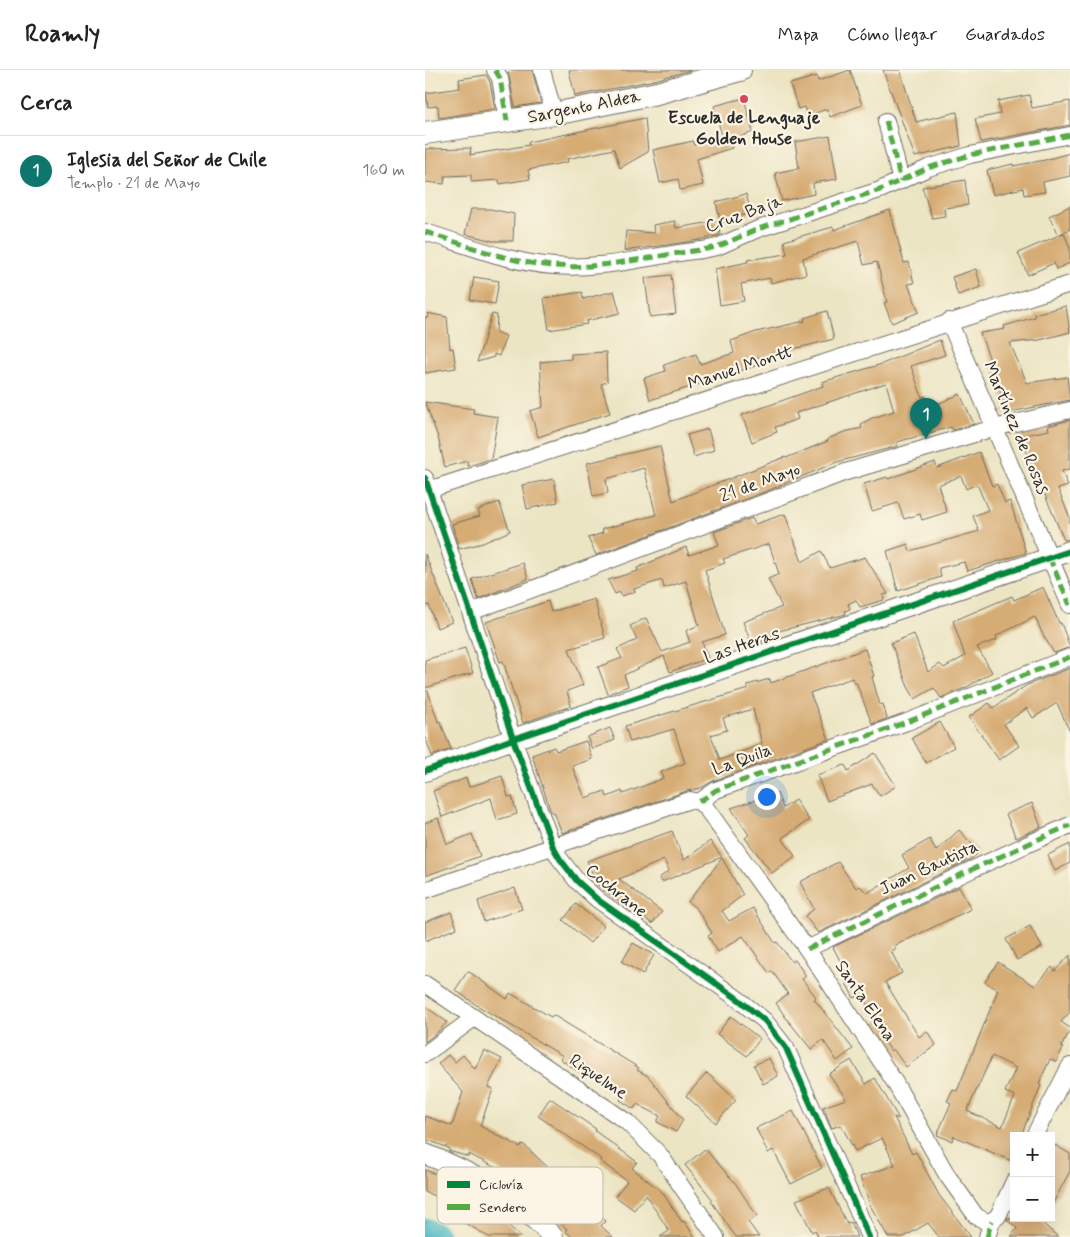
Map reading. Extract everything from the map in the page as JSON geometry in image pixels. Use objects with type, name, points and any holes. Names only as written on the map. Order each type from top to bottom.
[{"type":"main road","name":"Sargento Aldea","points":[[425,133],[554,114],[686,77],[740,70]]},
{"type":"street","points":[[495,70],[500,78],[507,121]]},
{"type":"street","points":[[542,70],[554,114]]},
{"type":"street","points":[[886,121],[901,181]]},
{"type":"street","name":"Cruz Baja","points":[[425,232],[515,260],[537,264],[570,266],[607,263],[717,247],[758,229],[880,190],[928,168],[970,155],[1070,135]]},
{"type":"street","name":"Manuel Montt","points":[[426,486],[1070,284]]},
{"type":"street","name":"Martínez de Rosas","points":[[949,321],[1070,604]]},
{"type":"street","name":"21 de Mayo","points":[[471,612],[846,472],[994,428],[1070,410]]},
{"type":"street","name":"Cochrane","points":[[426,486],[471,612],[513,739],[553,847],[568,871],[598,900],[738,999],[765,1022],[785,1048],[869,1237]]},
{"type":"street","name":"Las Heras","points":[[425,771],[513,739],[1070,550]]},
{"type":"street","name":"La Quila","points":[[425,890],[690,800],[699,802],[716,790],[907,722],[1070,657]]},
{"type":"street","name":"Santa Elena","points":[[699,802],[706,808],[807,950],[894,1081],[947,1174],[976,1216],[985,1221],[992,1221]]},
{"type":"street","name":"Juan Bautista","points":[[807,950],[956,877],[1070,825]]},
{"type":"street","name":"Riquelme","points":[[425,984],[627,1122],[659,1155],[716,1237]]},
{"type":"street","points":[[425,1054],[474,1018]]},
{"type":"street","points":[[1036,1132],[1070,1066]]},
{"type":"street","points":[[425,1154],[457,1167]]},
{"type":"street","points":[[987,1237],[992,1221],[998,1216],[1010,1190]]},
{"type":"street","points":[[540,1224],[553,1237]]},
{"type":"building","points":[[510,70],[532,70],[541,103],[515,107],[508,72]]},
{"type":"building","points":[[569,70],[691,70],[654,80],[575,96]]},
{"type":"building","points":[[850,70],[862,105],[830,117],[827,109],[807,116],[804,107],[798,109],[790,84],[817,76],[818,81]]},
{"type":"building","points":[[883,70],[900,70],[916,122],[957,112],[961,146],[915,157]]},
{"type":"building","points":[[486,75],[490,82],[495,109],[439,118],[438,106],[428,107],[426,93],[460,88],[459,79]]},
{"type":"building","points":[[1029,95],[1032,108],[1070,101],[1070,125],[981,142],[975,119],[1000,114],[998,101]]},
{"type":"building","points":[[744,98],[753,132],[730,140],[732,148],[697,159],[703,185],[680,190],[678,179],[660,183],[653,150],[693,141],[694,145],[722,136],[714,106]]},
{"type":"building","points":[[645,118],[648,152],[620,168],[614,149],[567,159],[568,162],[528,170],[530,179],[500,184],[499,180],[471,182],[471,175],[445,176],[444,184],[425,182],[425,149],[471,148],[470,155],[529,145],[528,142]]},
{"type":"building","points":[[830,136],[837,179],[813,183],[814,194],[782,201],[775,173],[799,168],[795,142]]},
{"type":"building","points":[[1070,153],[1070,176],[1043,182],[1045,192],[1024,195],[1023,188],[993,195],[987,170],[1045,160]]},
{"type":"building","points":[[965,180],[968,205],[944,208],[945,216],[932,218],[922,187]]},
{"type":"building","points":[[746,194],[751,213],[720,221],[716,202]]},
{"type":"building","points":[[1070,206],[1070,229],[1058,235],[1049,216]]},
{"type":"building","points":[[471,209],[490,209],[514,214],[513,241],[493,241],[465,234]]},
{"type":"building","points":[[890,210],[904,263],[909,262],[914,283],[908,284],[919,312],[892,323],[884,303],[887,302],[877,262],[864,265],[858,241],[803,258],[806,274],[771,283],[770,278],[741,284],[744,301],[720,305],[715,269],[748,262],[747,260],[787,254],[784,241],[833,227],[834,230]]},
{"type":"building","points":[[675,221],[676,228],[718,221],[720,235],[700,240],[624,251],[626,231],[654,233],[653,225]]},
{"type":"building","points":[[1064,233],[1070,248],[1070,263],[1056,269],[1054,263],[1028,275],[1018,253]]},
{"type":"building","points":[[976,269],[981,287],[958,295],[952,277]]},
{"type":"building","points":[[671,275],[676,314],[650,317],[645,278]]},
{"type":"building","points":[[474,277],[499,281],[495,304],[470,300]]},
{"type":"building","points":[[614,291],[620,313],[586,321],[587,324],[549,330],[544,298],[582,292],[583,299]]},
{"type":"building","points":[[1066,306],[1070,332],[1040,340],[1010,343],[1027,383],[1067,377],[1070,400],[1005,413],[1000,387],[980,333],[1005,329],[1004,326],[1035,317],[1034,314]]},
{"type":"building","points":[[827,311],[834,339],[753,359],[755,366],[650,400],[644,378],[666,371],[664,365],[696,354],[700,364],[734,353],[731,341],[756,332],[805,321],[804,318]]},
{"type":"building","points":[[427,313],[447,317],[450,349],[453,348],[456,368],[425,373],[425,318],[428,317]]},
{"type":"building","points":[[492,314],[497,315],[496,332],[506,336],[499,356],[494,354],[494,357],[477,362]]},
{"type":"building","points":[[940,340],[945,355],[911,366],[922,397],[925,396],[929,408],[960,394],[974,424],[953,430],[951,427],[897,442],[898,446],[837,462],[767,491],[596,555],[588,538],[603,533],[602,529],[656,515],[644,468],[606,479],[608,493],[593,496],[587,463],[660,446],[673,501],[786,458],[828,441],[828,439],[844,432],[862,428],[861,424],[872,418],[894,411],[886,383],[796,413],[798,419],[775,427],[777,432],[752,442],[742,415],[823,386],[822,382],[882,364]]},
{"type":"building","points":[[606,352],[607,382],[601,384],[610,413],[538,437],[530,411],[543,407],[540,362],[571,359],[571,354]]},
{"type":"building","points":[[425,402],[474,409],[473,413],[498,417],[491,459],[468,466],[467,461],[445,467],[438,437]]},
{"type":"building","points":[[1070,420],[1070,469],[1062,471],[1068,486],[1058,489],[1070,518],[1070,539],[1064,540],[1020,436],[1049,430],[1048,426]]},
{"type":"building","points":[[708,429],[714,450],[694,457],[687,435]]},
{"type":"building","points":[[979,452],[992,486],[997,484],[1005,503],[1010,501],[1026,553],[967,571],[964,562],[939,568],[941,577],[898,591],[887,551],[908,544],[910,551],[979,531],[973,516],[988,510],[977,484],[966,489],[961,476],[938,485],[947,512],[922,520],[920,514],[904,519],[898,503],[872,511],[864,484],[887,477],[888,479],[935,462],[937,468]]},
{"type":"building","points":[[554,479],[558,502],[527,509],[522,485]]},
{"type":"building","points":[[499,502],[510,531],[483,543],[459,549],[452,524],[480,516],[478,510]]},
{"type":"building","points":[[785,514],[802,562],[821,551],[830,568],[865,557],[888,594],[883,595],[884,600],[860,607],[856,600],[848,604],[850,609],[845,611],[846,614],[771,633],[773,637],[752,645],[743,622],[782,607],[768,579],[779,574],[769,544],[723,559],[725,563],[705,570],[725,635],[702,642],[708,658],[670,672],[664,656],[624,675],[628,686],[608,694],[598,667],[622,658],[617,649],[637,640],[630,626],[646,618],[662,652],[690,642],[686,631],[699,625],[686,581],[664,588],[662,580],[634,589],[635,592],[621,596],[620,592],[615,594],[608,580],[638,571],[637,568],[686,547],[689,555],[719,545],[714,532],[752,518],[755,524]]},
{"type":"building","points":[[425,554],[452,622],[437,628],[429,605],[425,606]]},
{"type":"building","points":[[523,563],[528,579],[478,599],[472,579]]},
{"type":"building","points":[[1043,587],[1059,623],[1061,623],[1070,647],[1054,653],[1035,617],[996,636],[997,640],[977,647],[992,672],[967,687],[941,698],[934,688],[915,699],[908,687],[891,643],[914,634],[928,672],[940,664],[944,668],[965,656],[953,621],[1012,596],[1014,600]]},
{"type":"building","points":[[594,599],[605,638],[569,649],[583,685],[567,691],[571,706],[523,723],[503,661],[500,662],[486,622],[548,601],[551,612]]},
{"type":"building","points":[[465,648],[473,673],[425,688],[425,660]]},
{"type":"building","points":[[865,649],[874,676],[872,677],[880,705],[883,704],[887,719],[872,724],[856,682],[854,683],[852,678],[810,693],[829,739],[713,781],[701,788],[562,833],[554,812],[551,812],[532,755],[554,747],[556,751],[586,741],[592,759],[572,766],[585,798],[605,791],[607,797],[622,791],[623,794],[664,778],[661,772],[685,763],[674,729],[630,742],[625,726],[748,689],[747,685],[770,679],[771,683]],"holes":[[[753,709],[762,744],[720,760],[711,735],[727,730],[723,718]]]},
{"type":"building","points":[[1070,668],[1070,732],[1057,703],[1033,718],[1027,708],[1004,724],[1019,746],[999,760],[969,717],[989,703],[993,708],[1027,685]]},
{"type":"building","points":[[425,691],[428,691],[438,722],[440,721],[451,749],[432,756],[425,737]]},
{"type":"building","points":[[940,722],[954,747],[926,763],[912,738]]},
{"type":"building","points":[[610,728],[615,740],[592,749],[587,737]]},
{"type":"building","points":[[875,753],[896,786],[880,796],[872,784],[827,801],[817,775],[845,765],[848,771]]},
{"type":"building","points":[[502,776],[508,797],[512,796],[517,814],[497,820],[491,798],[442,817],[433,791],[466,778],[469,787]]},
{"type":"building","points":[[777,793],[783,808],[795,800],[809,820],[782,838],[795,856],[772,873],[745,838],[749,835],[731,808]]},
{"type":"building","points":[[1032,803],[1041,827],[1016,838],[1006,814]]},
{"type":"building","points":[[438,818],[447,844],[472,834],[480,856],[425,876],[425,823]]},
{"type":"building","points":[[959,830],[979,852],[971,859],[818,933],[805,916],[814,909],[800,882],[838,862],[856,888],[860,886],[867,893],[909,868],[902,855],[930,839],[936,851]]},
{"type":"building","points":[[672,831],[684,860],[710,841],[722,857],[662,882],[659,878],[669,871],[664,860],[619,879],[662,912],[652,924],[632,906],[629,910],[597,885],[587,861]]},
{"type":"building","points":[[1070,844],[1070,863],[1055,871],[1048,855]]},
{"type":"building","points":[[722,858],[743,895],[722,911],[729,921],[753,908],[775,943],[777,942],[792,962],[795,960],[806,976],[802,979],[816,997],[814,999],[853,1049],[837,1061],[823,1040],[811,1049],[786,1018],[776,1003],[788,994],[772,971],[769,973],[743,936],[718,952],[708,936],[712,933],[697,909],[688,902]]},
{"type":"building","points":[[959,887],[971,909],[894,946],[896,949],[891,951],[902,973],[885,982],[919,1037],[927,1031],[936,1045],[906,1067],[893,1049],[891,1051],[873,1024],[879,1020],[860,995],[854,998],[845,981],[849,978],[833,947]]},
{"type":"building","points":[[515,888],[522,909],[484,922],[478,901]]},
{"type":"building","points":[[576,904],[604,926],[590,943],[563,920]]},
{"type":"building","points":[[451,912],[457,928],[425,941],[425,922]]},
{"type":"building","points":[[1030,926],[1042,947],[1017,960],[1006,939]]},
{"type":"building","points":[[633,943],[654,955],[643,974],[622,962]]},
{"type":"building","points":[[1070,955],[1070,1012],[1061,1022],[1070,1028],[1070,1031],[1061,1047],[1063,1048],[1056,1062],[1050,1059],[1039,1084],[1041,1085],[1023,1132],[1010,1132],[1010,1160],[954,1136],[952,1141],[937,1135],[951,1103],[947,1101],[953,1089],[957,1091],[998,990],[985,982],[998,962],[1035,986],[1052,967],[1055,971]],"holes":[[[992,1056],[1016,1068],[1005,1092],[1015,1096],[1002,1127],[967,1111]]]},
{"type":"building","points":[[468,971],[507,999],[510,993],[551,1017],[553,1015],[639,1068],[637,1070],[648,1076],[683,1120],[676,1132],[657,1122],[660,1116],[637,1104],[634,1109],[620,1100],[623,1094],[587,1070],[584,1075],[560,1059],[563,1056],[478,1006],[455,990]]},
{"type":"building","points":[[425,1006],[447,1022],[425,1042]]},
{"type":"building","points":[[731,1016],[760,1039],[747,1056],[717,1034]]},
{"type":"building","points":[[484,1050],[502,1059],[488,1087],[493,1089],[480,1126],[520,1147],[523,1144],[547,1167],[494,1167],[469,1154],[469,1157],[449,1151],[449,1148],[425,1139],[425,1116],[452,1126],[463,1092],[438,1064],[448,1055],[455,1062],[463,1055],[475,1069]]},
{"type":"building","points":[[769,1058],[778,1076],[763,1084],[754,1065]]},
{"type":"building","points":[[851,1060],[866,1084],[875,1078],[899,1119],[894,1117],[912,1154],[916,1152],[939,1195],[971,1237],[939,1237],[928,1223],[904,1237],[888,1237],[871,1207],[860,1177],[895,1165],[882,1138],[855,1151],[841,1125],[832,1128],[823,1107],[846,1099],[829,1074]]},
{"type":"building","points":[[707,1073],[736,1100],[716,1123],[686,1096]]},
{"type":"building","points":[[550,1098],[596,1129],[595,1131],[637,1162],[632,1168],[662,1192],[682,1222],[684,1221],[695,1237],[660,1237],[669,1231],[646,1195],[634,1210],[615,1196],[627,1181],[600,1161],[601,1159],[538,1116]]},
{"type":"building","points":[[793,1111],[822,1168],[791,1184],[773,1150],[768,1153],[756,1128]]},
{"type":"building","points":[[1055,1145],[1070,1154],[1070,1171],[1055,1199]]},
{"type":"building","points":[[705,1149],[736,1184],[757,1216],[748,1222],[759,1237],[736,1237],[711,1201],[713,1200],[685,1165]]},
{"type":"building","points":[[425,1170],[437,1174],[437,1197],[425,1192]]},
{"type":"building","points":[[829,1188],[847,1224],[851,1222],[857,1237],[816,1237],[818,1236],[815,1230],[812,1232],[796,1200]]},
{"type":"building","points":[[1010,1218],[1010,1222],[1041,1222],[1058,1237],[1011,1237],[1017,1228],[1007,1220]]},
{"type":"building","points":[[467,1224],[507,1224],[521,1237],[489,1237]]},
{"type":"building","points":[[562,1224],[603,1224],[601,1226],[613,1237],[572,1237],[565,1231],[567,1229]]},
{"type":"waterway","points":[[425,1233],[434,1237]]},
{"type":"marked path","points":[[495,70],[500,78],[507,121]]},
{"type":"marked path","points":[[886,121],[901,181]]},
{"type":"marked path","points":[[425,232],[489,253],[538,264],[572,267],[609,264],[717,247],[758,229],[880,190],[928,168],[970,155],[1070,135]]},
{"type":"marked path","points":[[1049,557],[1070,605]]},
{"type":"marked path","points":[[699,802],[716,790],[907,722],[1070,657]]},
{"type":"marked path","points":[[807,949],[973,869],[1070,825]]},
{"type":"marked path","points":[[987,1237],[992,1221]]},
{"type":"cycle path","points":[[425,478],[513,739],[553,847],[560,859],[577,881],[598,900],[738,999],[765,1021],[786,1048],[869,1237]]},
{"type":"cycle path","points":[[425,771],[513,739],[1070,551]]},
{"type":"place","name":"Escuela de Lenguaje Golden House","points":[[744,99]]},
{"type":"place","name":"Iglesia del Señor de Chile","points":[[926,439]]}]
